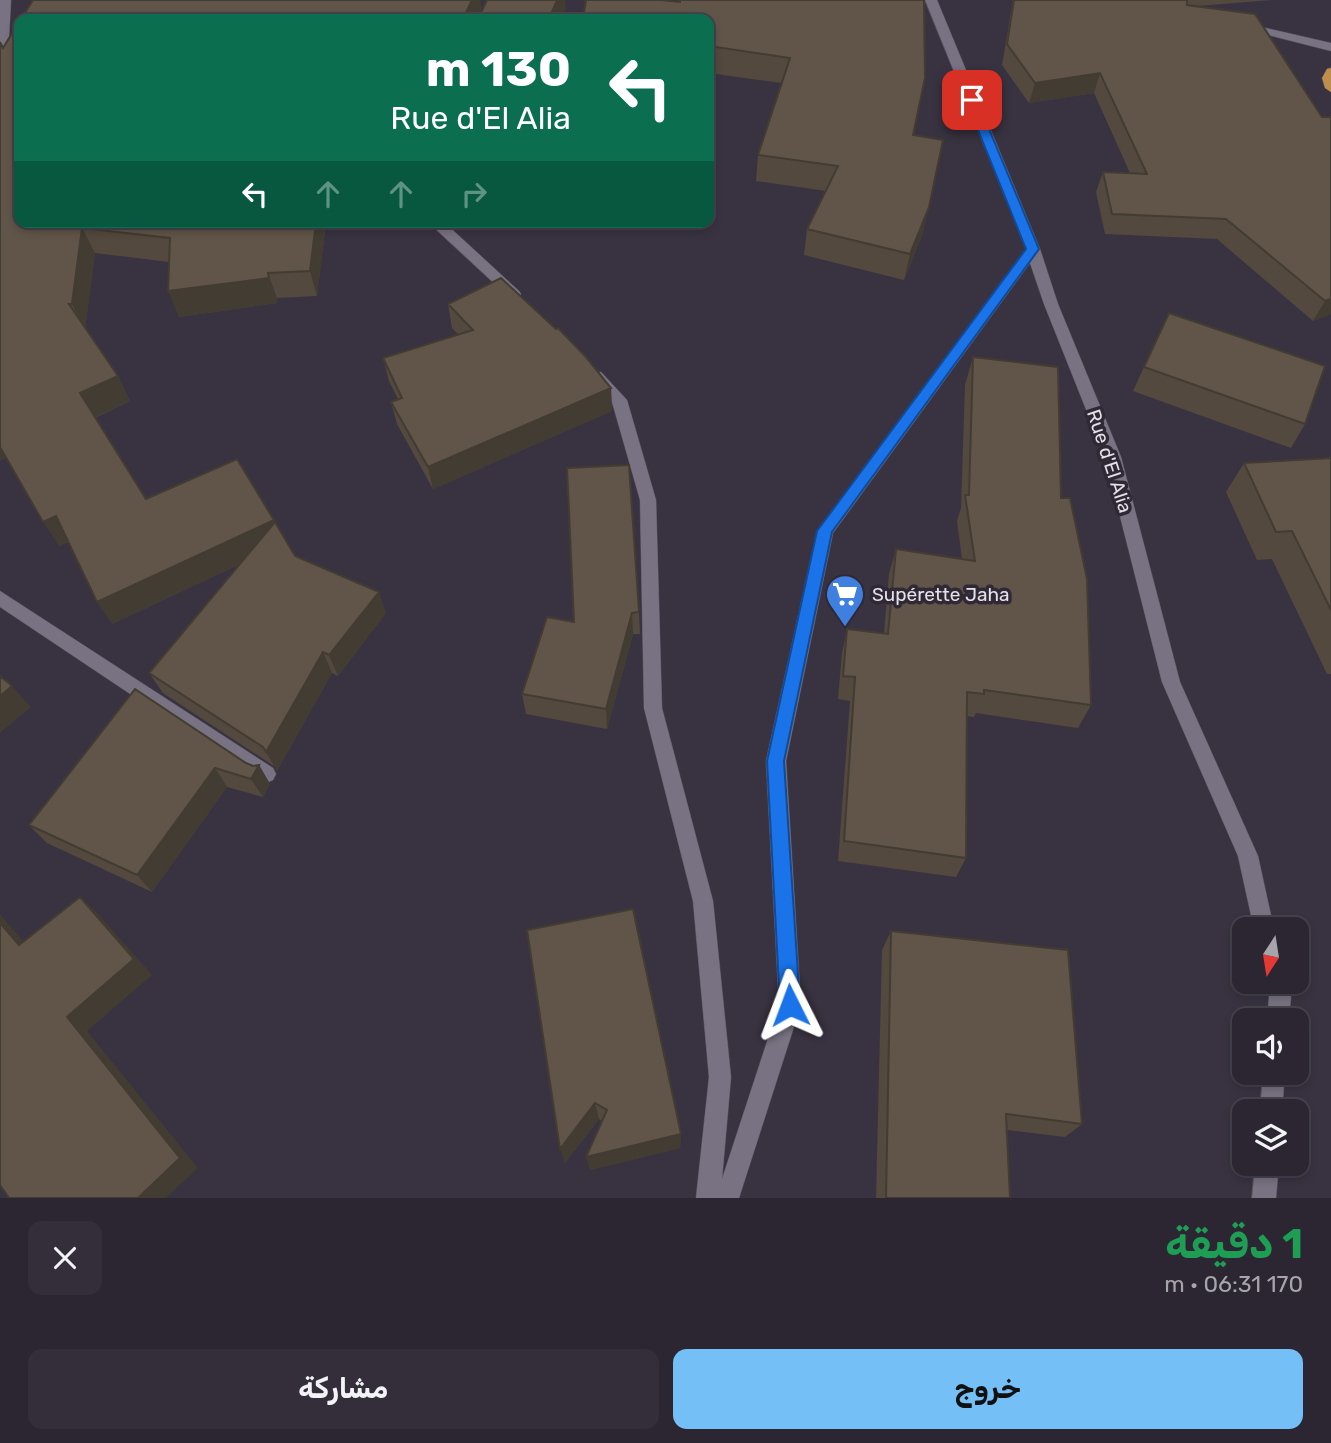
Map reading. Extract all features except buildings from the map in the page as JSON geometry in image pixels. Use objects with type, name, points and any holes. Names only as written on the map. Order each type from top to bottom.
[{"type":"main road","points":[[1331,72],[1328,78],[1331,88]]},
{"type":"street","points":[[0,95],[5,0]]},
{"type":"street","name":"Rue d'El Alia","points":[[931,0],[1033,249],[1051,304],[1113,457],[1171,682],[1248,856],[1261,917]]},
{"type":"street","points":[[1238,25],[1331,47]]},
{"type":"street","points":[[442,228],[528,306]]},
{"type":"street","points":[[727,1198],[790,1005],[776,761],[825,531],[1033,249]]},
{"type":"street","points":[[583,361],[619,400],[648,500],[653,708],[704,901],[720,1077],[708,1198]]},
{"type":"street","points":[[0,598],[266,774]]},
{"type":"street","points":[[1264,1198],[1266,1176]]},
{"type":"place","name":"Supérette Jaha","points":[[845,628]]},
{"type":"route","points":[[790,1005],[776,761],[825,531],[1033,249],[972,100]]}]
